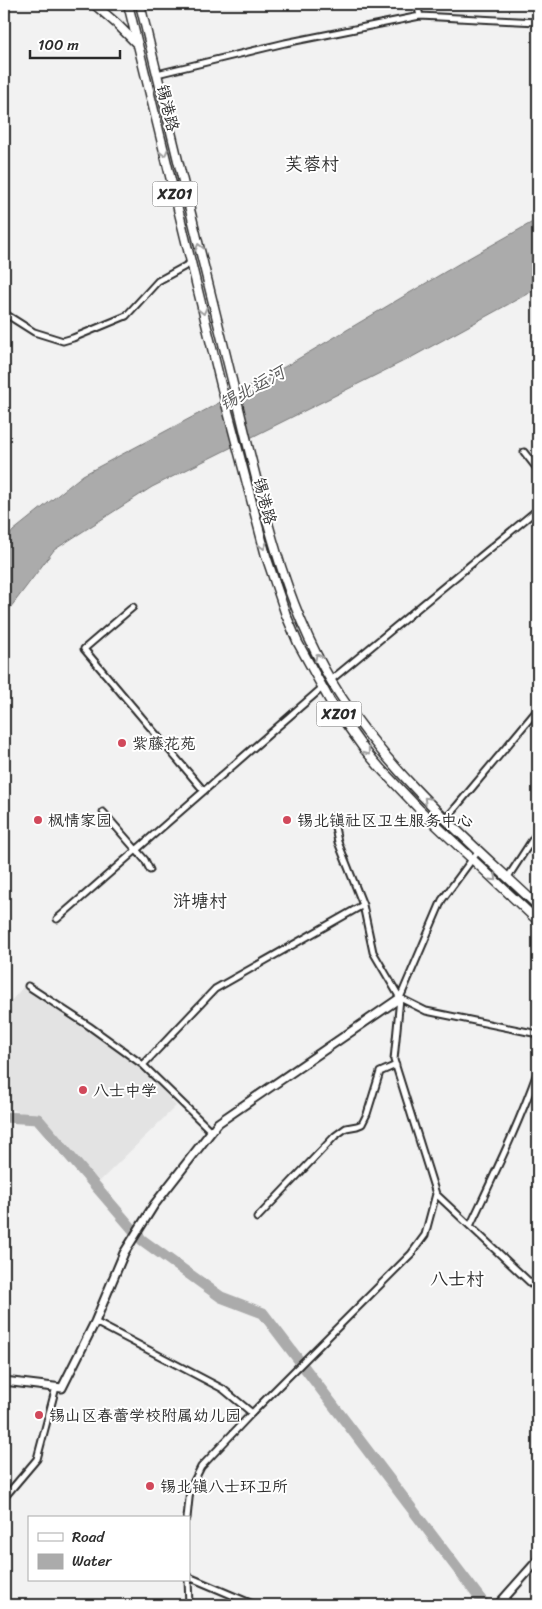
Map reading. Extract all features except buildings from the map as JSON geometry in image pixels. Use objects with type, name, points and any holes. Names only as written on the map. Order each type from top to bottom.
[{"type":"main road","points":[[94,4],[138,46]]},
{"type":"main road","name":"锡港路","points":[[128,4],[237,448],[266,556],[278,594],[298,643],[322,688],[347,726],[386,775],[420,810],[538,920]]},
{"type":"main road","name":"锡港路","points":[[140,4],[247,442],[286,582],[309,638],[331,680],[379,748],[407,780],[446,819],[538,906]]},
{"type":"street","points":[[417,4],[420,16]]},
{"type":"street","points":[[157,74],[285,43],[420,16],[538,22]]},
{"type":"street","points":[[4,313],[34,332],[63,341],[126,316],[158,281],[191,263]]},
{"type":"street","points":[[524,452],[538,470]]},
{"type":"street","points":[[331,680],[538,508]]},
{"type":"street","points":[[133,607],[84,649],[204,791]]},
{"type":"street","points":[[56,920],[322,688]]},
{"type":"street","points":[[446,819],[538,709]]},
{"type":"street","points":[[103,812],[136,849],[150,870]]},
{"type":"street","points":[[333,817],[338,842],[363,905],[373,952],[400,998],[426,1011],[538,1034]]},
{"type":"street","points":[[508,877],[538,831]]},
{"type":"street","points":[[479,850],[442,900],[400,998],[394,1060],[436,1194],[538,1290]]},
{"type":"street","points":[[143,1066],[215,989],[363,905]]},
{"type":"street","points":[[28,986],[89,1026],[143,1066],[212,1132]]},
{"type":"street","points":[[4,1381],[62,1388],[95,1322],[124,1253],[154,1205],[218,1123],[400,998]]},
{"type":"street","points":[[257,1218],[335,1136],[346,1128],[362,1124],[380,1072],[396,1065]]},
{"type":"street","points":[[470,1226],[492,1183],[526,1106],[538,1070]]},
{"type":"street","points":[[187,1516],[190,1489],[201,1467],[314,1350],[411,1254],[424,1235],[436,1194]]},
{"type":"street","points":[[95,1322],[223,1389],[252,1413]]},
{"type":"street","points":[[4,1498],[37,1459],[56,1387]]},
{"type":"street","points":[[498,1605],[538,1560]]},
{"type":"street","points":[[190,1579],[254,1605]]},
{"type":"street","points":[[188,1582],[189,1605]]},
{"type":"shaded area","name":"八士中学","points":[[24,986],[118,1048],[148,1074],[176,1106],[100,1181],[20,1112],[4,1107],[4,1009]]},
{"type":"water","name":"锡北运河","points":[[538,219],[538,288],[412,357],[152,487],[54,550],[4,616],[4,543],[13,531],[83,475],[264,379]]},
{"type":"waterway","points":[[4,1117],[38,1119],[142,1240],[221,1297],[263,1313],[485,1605]]},
{"type":"place","name":"紫藤花苑","points":[[122,743]]},
{"type":"place","name":"枫情家园","points":[[38,820]]},
{"type":"place","name":"锡北镇社区卫生服务中心","points":[[287,820]]},
{"type":"place","name":"八士中学","points":[[83,1090]]},
{"type":"place","name":"锡山区春蕾学校附属幼儿园","points":[[39,1415]]},
{"type":"place","name":"锡北镇八士环卫所","points":[[150,1486]]},
{"type":"district","name":"芙蓉村","points":[[312,164]]},
{"type":"district","name":"浒塘村","points":[[200,901]]},
{"type":"district","name":"八士村","points":[[457,1279]]}]
